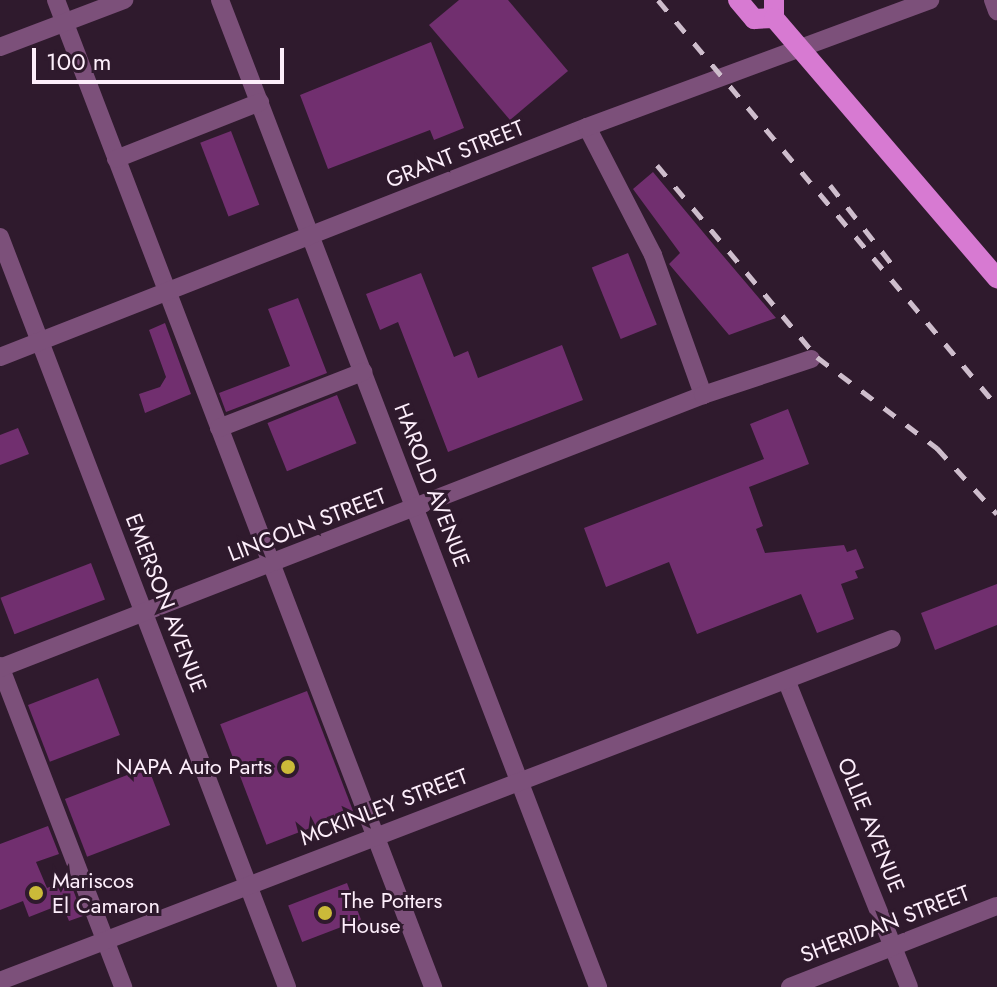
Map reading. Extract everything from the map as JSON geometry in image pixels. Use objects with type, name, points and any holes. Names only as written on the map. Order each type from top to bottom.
[{"type":"main road","points":[[738,0],[754,19],[774,9],[802,48],[997,278]]},
{"type":"street","points":[[56,0],[433,987]]},
{"type":"street","points":[[0,47],[124,0]]},
{"type":"street","name":"HAROLD AVENUE","points":[[220,0],[598,987]]},
{"type":"street","name":"GRANT STREET","points":[[0,357],[587,127],[930,0]]},
{"type":"street","points":[[993,0],[997,11]]},
{"type":"street","points":[[116,159],[260,102]]},
{"type":"street","points":[[587,127],[653,255],[703,395]]},
{"type":"street","name":"EMERSON AVENUE","points":[[0,237],[287,987]]},
{"type":"street","name":"LINCOLN STREET","points":[[0,667],[703,395],[811,359]]},
{"type":"street","points":[[219,428],[363,372]]},
{"type":"street","name":"MCKINLEY STREET","points":[[0,981],[520,780],[787,682],[892,639]]},
{"type":"street","points":[[0,667],[123,987]]},
{"type":"street","name":"OLLIE AVENUE","points":[[787,682],[909,987]]},
{"type":"street","name":"SHERIDAN STREET","points":[[790,987],[997,906]]},
{"type":"building","points":[[459,0],[508,0],[568,71],[510,120],[429,25]]},
{"type":"building","points":[[431,42],[464,128],[434,140],[430,130],[328,169],[300,95]]},
{"type":"building","points":[[231,131],[259,205],[229,217],[200,143]]},
{"type":"building","points":[[653,172],[776,318],[729,335],[669,264],[680,253],[633,189]]},
{"type":"building","points":[[628,253],[657,324],[621,339],[592,268]]},
{"type":"building","points":[[421,273],[454,357],[468,351],[478,378],[562,345],[583,400],[448,452],[398,322],[380,330],[366,294]]},
{"type":"building","points":[[298,298],[327,373],[226,412],[219,393],[290,366],[268,309]]},
{"type":"building","points":[[165,323],[191,394],[145,413],[139,394],[160,387],[166,377],[149,330]]},
{"type":"building","points":[[337,395],[356,443],[287,471],[267,423]]},
{"type":"building","points":[[788,409],[809,464],[749,487],[763,526],[756,529],[765,553],[844,545],[847,552],[856,549],[864,568],[855,571],[858,578],[841,584],[854,619],[817,633],[801,594],[697,634],[669,562],[606,587],[584,528],[764,459],[750,424]]},
{"type":"building","points":[[18,428],[29,454],[0,465],[0,435]]},
{"type":"building","points":[[91,563],[105,599],[14,634],[0,598]]},
{"type":"building","points":[[997,584],[997,625],[935,650],[921,613]]},
{"type":"building","points":[[98,678],[120,735],[50,762],[28,705]]},
{"type":"building","name":"NAPA Auto Parts","points":[[307,691],[353,811],[266,845],[220,724]]},
{"type":"building","points":[[148,767],[170,825],[87,857],[65,799]]},
{"type":"building","points":[[48,826],[59,854],[36,862],[47,888],[69,879],[83,916],[69,921],[62,904],[29,917],[23,901],[0,910],[0,844]]},
{"type":"building","name":"The Potters House","points":[[347,883],[361,919],[302,942],[288,906]]},
{"type":"railway","points":[[658,0],[997,406]]},
{"type":"railway","points":[[657,165],[817,357],[937,448],[997,514]]},
{"type":"railway","points":[[830,185],[891,263]]},
{"type":"place","name":"NAPA Auto Parts","points":[[288,767]]},
{"type":"place","name":"Mariscos El Camaron","points":[[36,893]]},
{"type":"place","name":"The Potters House","points":[[325,913]]}]
